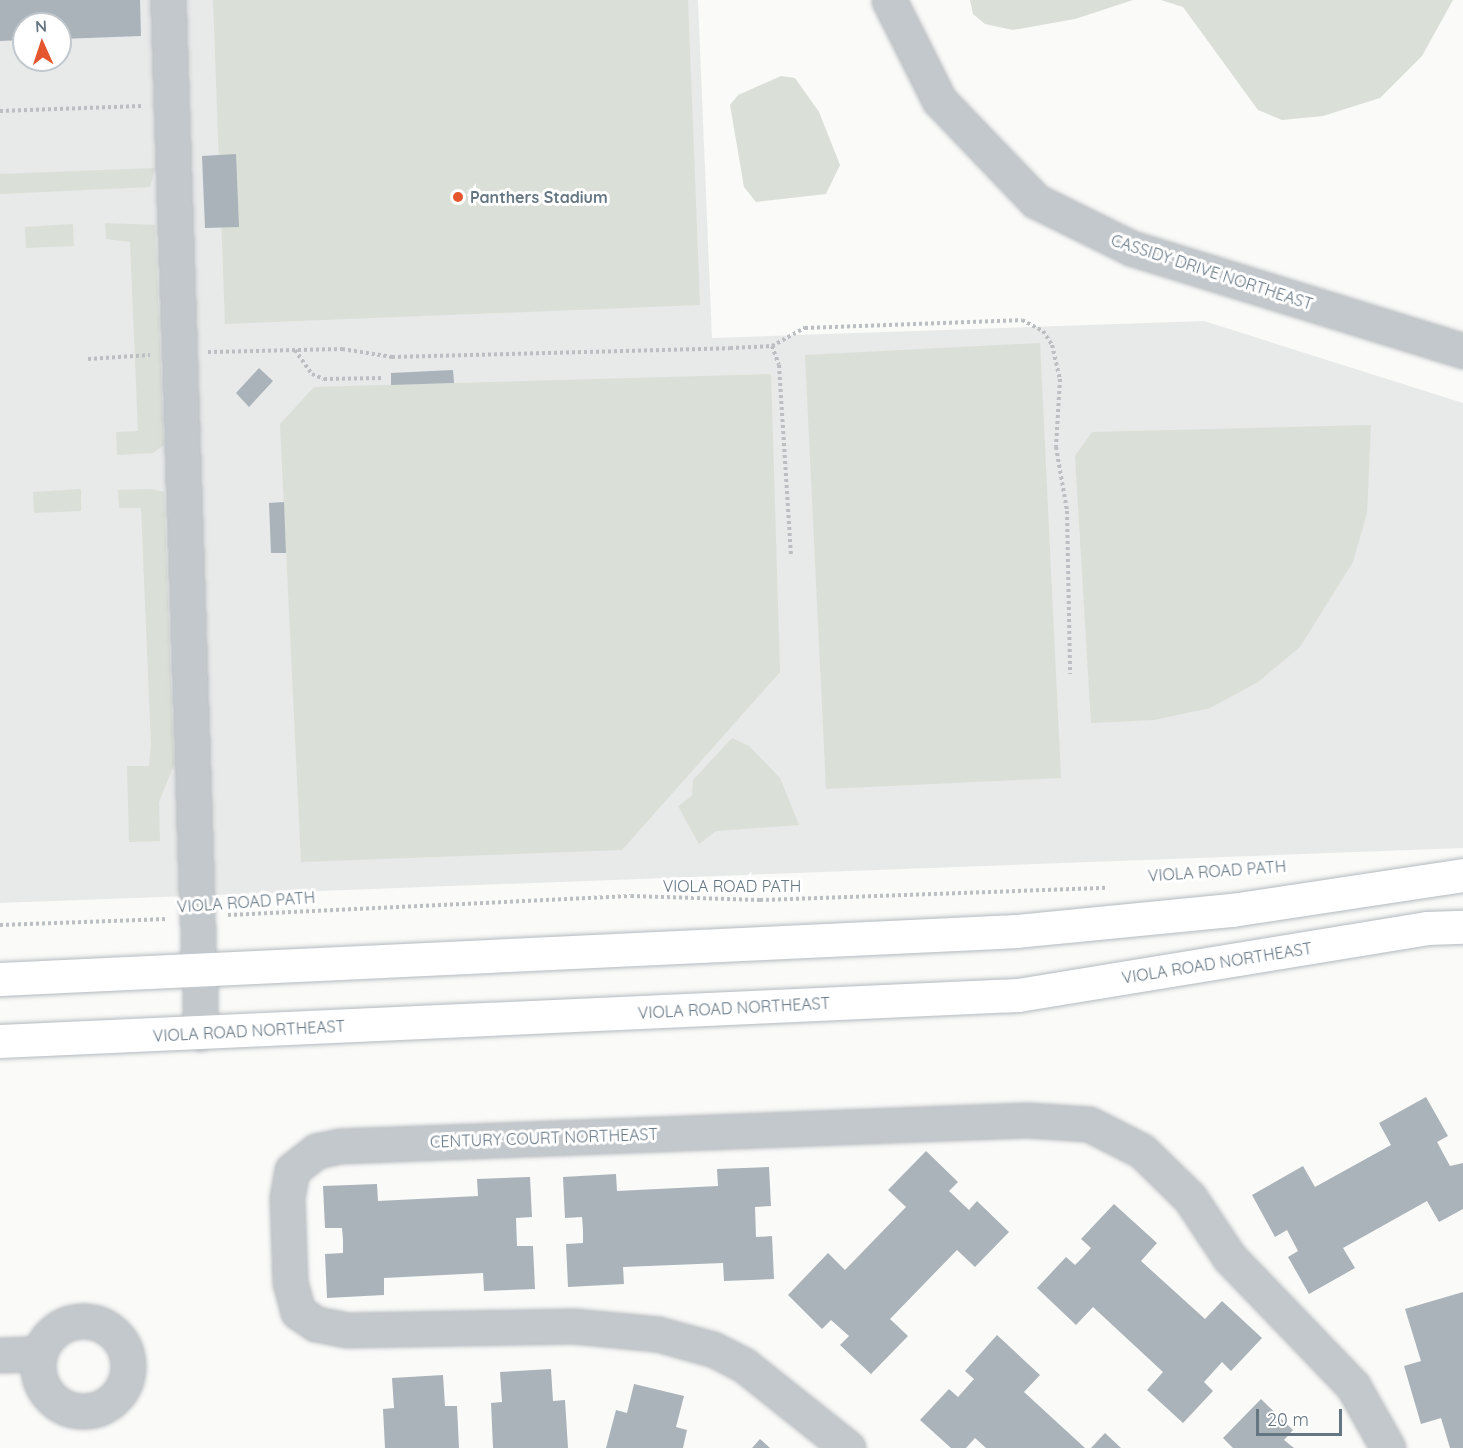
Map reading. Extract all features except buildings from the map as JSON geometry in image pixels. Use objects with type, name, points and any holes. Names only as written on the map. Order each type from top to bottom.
[{"type":"main road","points":[[0,979],[1016,931],[1232,910],[1463,875]]},
{"type":"main road","name":"VIOLA ROAD NORTHEAST","points":[[0,1041],[1018,995],[1427,928],[1463,927]]},
{"type":"street","points":[[168,0],[177,354],[201,1033]]},
{"type":"street","name":"CASSIDY DRIVE NORTHEAST","points":[[889,0],[939,100],[1036,201],[1131,248],[1463,351]]},
{"type":"street","name":"CENTURY COURT NORTHEAST","points":[[848,1448],[744,1365],[712,1349],[658,1334],[596,1327],[347,1330],[316,1324],[298,1312],[290,1283],[286,1198],[292,1170],[310,1154],[340,1146],[1016,1121],[1089,1124],[1142,1151],[1190,1198],[1229,1257],[1353,1386],[1388,1448]]},
{"type":"street","points":[[0,1355],[38,1354]]},
{"type":"path","points":[[0,111],[151,106]]},
{"type":"path","points":[[88,359],[342,349],[392,357],[772,346],[805,328],[884,322],[1022,320],[1043,332],[1052,345],[1060,380],[1056,447],[1066,511],[1070,674]]},
{"type":"path","points":[[772,346],[779,365],[791,557]]},
{"type":"path","points":[[295,350],[312,374],[324,379],[383,378]]},
{"type":"path","name":"VIOLA ROAD PATH","points":[[0,925],[196,918],[631,896],[760,900],[1116,888]]},
{"type":"shaded area","points":[[0,0],[698,0],[712,338],[1204,321],[1463,403],[1463,848],[0,903]]},
{"type":"shaded area","name":"Panthers Stadium","points":[[213,0],[688,0],[700,305],[225,324]]},
{"type":"shaded area","points":[[970,0],[1133,0],[1075,19],[1013,30],[985,24],[973,14]]},
{"type":"shaded area","points":[[1161,0],[1453,0],[1422,56],[1380,98],[1323,116],[1282,120],[1258,110],[1183,7]]},
{"type":"shaded area","points":[[781,76],[795,78],[819,112],[840,165],[826,194],[756,202],[744,187],[730,105],[738,95]]},
{"type":"shaded area","points":[[155,168],[150,187],[0,194],[0,174]]},
{"type":"shaded area","points":[[105,223],[155,225],[164,445],[153,453],[117,455],[116,432],[138,431],[130,242],[106,239]]},
{"type":"shaded area","points":[[73,224],[74,246],[26,248],[25,227]]},
{"type":"shaded area","points":[[1040,343],[1061,778],[826,789],[805,355]]},
{"type":"shaded area","points":[[771,374],[780,672],[622,850],[301,862],[280,424],[314,387]]},
{"type":"shaded area","points":[[1371,425],[1367,513],[1353,562],[1300,647],[1258,682],[1210,708],[1154,720],[1091,723],[1075,456],[1092,432]]},
{"type":"shaded area","points":[[81,489],[81,511],[34,513],[33,492]]},
{"type":"shaded area","points":[[152,489],[164,492],[174,765],[159,802],[160,841],[129,842],[127,766],[149,766],[151,744],[141,508],[119,508],[118,490]]},
{"type":"shaded area","points":[[732,738],[749,746],[780,778],[799,825],[716,831],[699,844],[678,806],[692,796],[693,780]]},
{"type":"place","name":"Panthers Stadium","points":[[458,197]]}]
